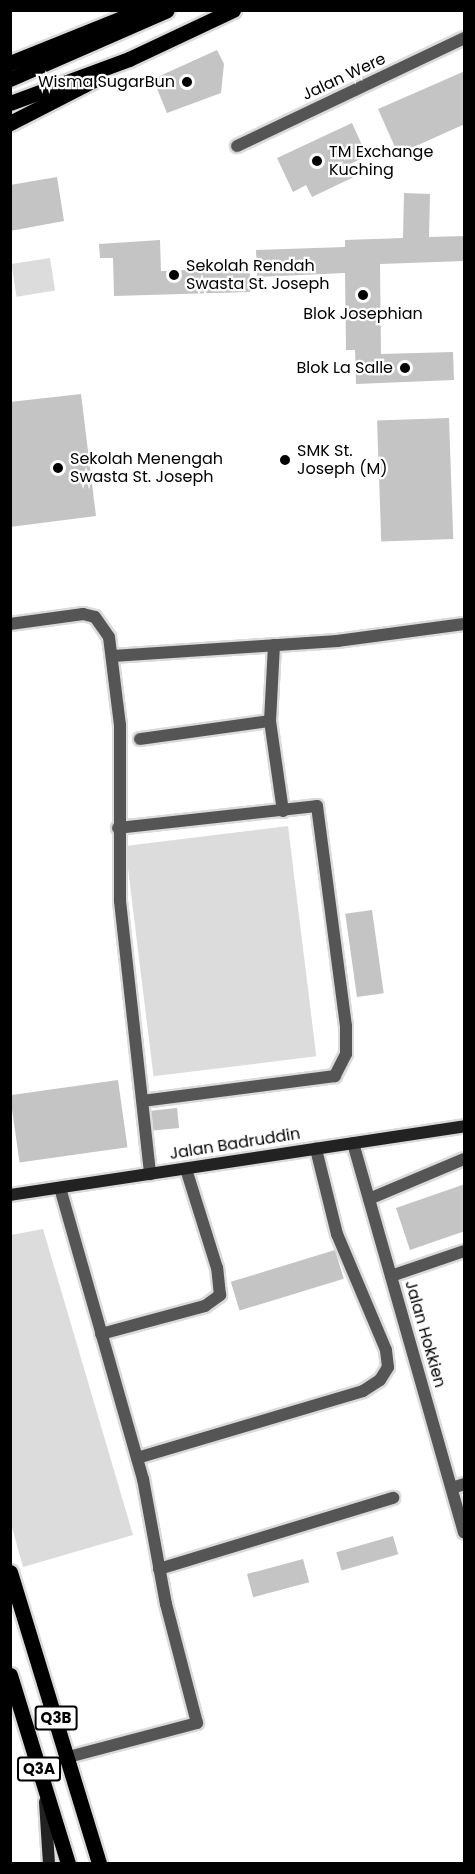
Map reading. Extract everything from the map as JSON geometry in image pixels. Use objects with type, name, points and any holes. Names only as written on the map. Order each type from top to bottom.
[{"type":"main road","points":[[10,63],[142,10]]},
{"type":"main road","points":[[10,79],[166,10]]},
{"type":"main road","points":[[10,123],[129,59],[233,10]]},
{"type":"main road","points":[[10,103],[129,59]]},
{"type":"main road","name":"Jalan Badruddin","points":[[10,1195],[465,1126]]},
{"type":"main road","name":"Q3B","points":[[10,1572],[99,1863]]},
{"type":"main road","name":"Q3A","points":[[10,1675],[68,1863]]},
{"type":"main road","points":[[44,1787],[49,1863]]},
{"type":"street","name":"Jalan Were","points":[[237,146],[465,38]]},
{"type":"street","points":[[10,624],[83,614],[95,617],[109,637],[120,725],[118,828],[125,969],[144,1101],[150,1174]]},
{"type":"street","points":[[113,656],[274,645],[465,624]]},
{"type":"street","points":[[274,645],[270,721],[283,811]]},
{"type":"street","points":[[140,739],[270,721]]},
{"type":"street","points":[[118,828],[317,806],[346,1026],[346,1054],[335,1076],[144,1101]]},
{"type":"street","name":"Jalan Hokkien","points":[[353,1143],[465,1533]]},
{"type":"street","points":[[137,1458],[363,1391],[380,1380],[388,1367],[386,1350],[337,1234],[316,1149]]},
{"type":"street","points":[[369,1199],[465,1159]]},
{"type":"street","points":[[101,1334],[205,1306],[220,1294],[217,1268],[186,1168]]},
{"type":"street","points":[[60,1188],[137,1458],[159,1569],[197,1723],[68,1757]]},
{"type":"street","points":[[391,1276],[465,1251]]},
{"type":"street","points":[[452,1488],[465,1484]]},
{"type":"street","points":[[159,1569],[393,1498]]},
{"type":"shaded area","points":[[50,258],[55,291],[17,297],[11,264]]},
{"type":"shaded area","points":[[288,826],[316,1056],[153,1076],[125,846]]},
{"type":"shaded area","points":[[43,1229],[133,1535],[23,1567],[10,1520],[11,1235]]},
{"type":"building","name":"Wisma SugarBun","points":[[217,50],[224,64],[221,93],[167,113],[153,79]]},
{"type":"building","points":[[465,71],[465,124],[398,154],[378,109]]},
{"type":"building","name":"TM Exchange Kuching","points":[[352,123],[367,156],[350,164],[356,176],[312,197],[306,185],[293,192],[277,158]]},
{"type":"building","points":[[57,177],[64,221],[10,231],[10,185]]},
{"type":"building","points":[[404,193],[430,194],[429,237],[465,236],[465,261],[380,264],[381,354],[453,352],[454,380],[356,384],[355,350],[346,350],[345,273],[257,277],[256,250],[345,247],[345,240],[403,238]]},
{"type":"building","points":[[160,240],[161,271],[250,268],[250,292],[114,296],[113,258],[100,258],[99,244]]},
{"type":"building","points":[[81,394],[96,516],[10,527],[10,402]]},
{"type":"building","points":[[449,418],[453,539],[381,541],[377,421]]},
{"type":"building","points":[[372,910],[384,993],[357,997],[345,914]]},
{"type":"building","points":[[118,1080],[127,1147],[20,1163],[10,1095]]},
{"type":"building","points":[[177,1108],[179,1128],[153,1131],[151,1111]]},
{"type":"building","points":[[465,1184],[465,1231],[410,1250],[396,1208]]},
{"type":"building","points":[[335,1250],[344,1279],[240,1311],[231,1282]]},
{"type":"building","points":[[393,1536],[398,1554],[342,1571],[336,1552]]},
{"type":"building","points":[[303,1559],[309,1582],[253,1597],[247,1574]]},
{"type":"place","name":"Wisma SugarBun","points":[[187,82]]},
{"type":"place","name":"TM Exchange Kuching","points":[[317,161]]},
{"type":"place","name":"Sekolah Rendah Swasta St. Joseph","points":[[174,275]]},
{"type":"place","name":"Blok Josephian","points":[[363,295]]},
{"type":"place","name":"Blok La Salle","points":[[405,368]]},
{"type":"place","name":"SMK St. Joseph (M)","points":[[285,460]]},
{"type":"place","name":"Sekolah Menengah Swasta St. Joseph","points":[[58,468]]}]
